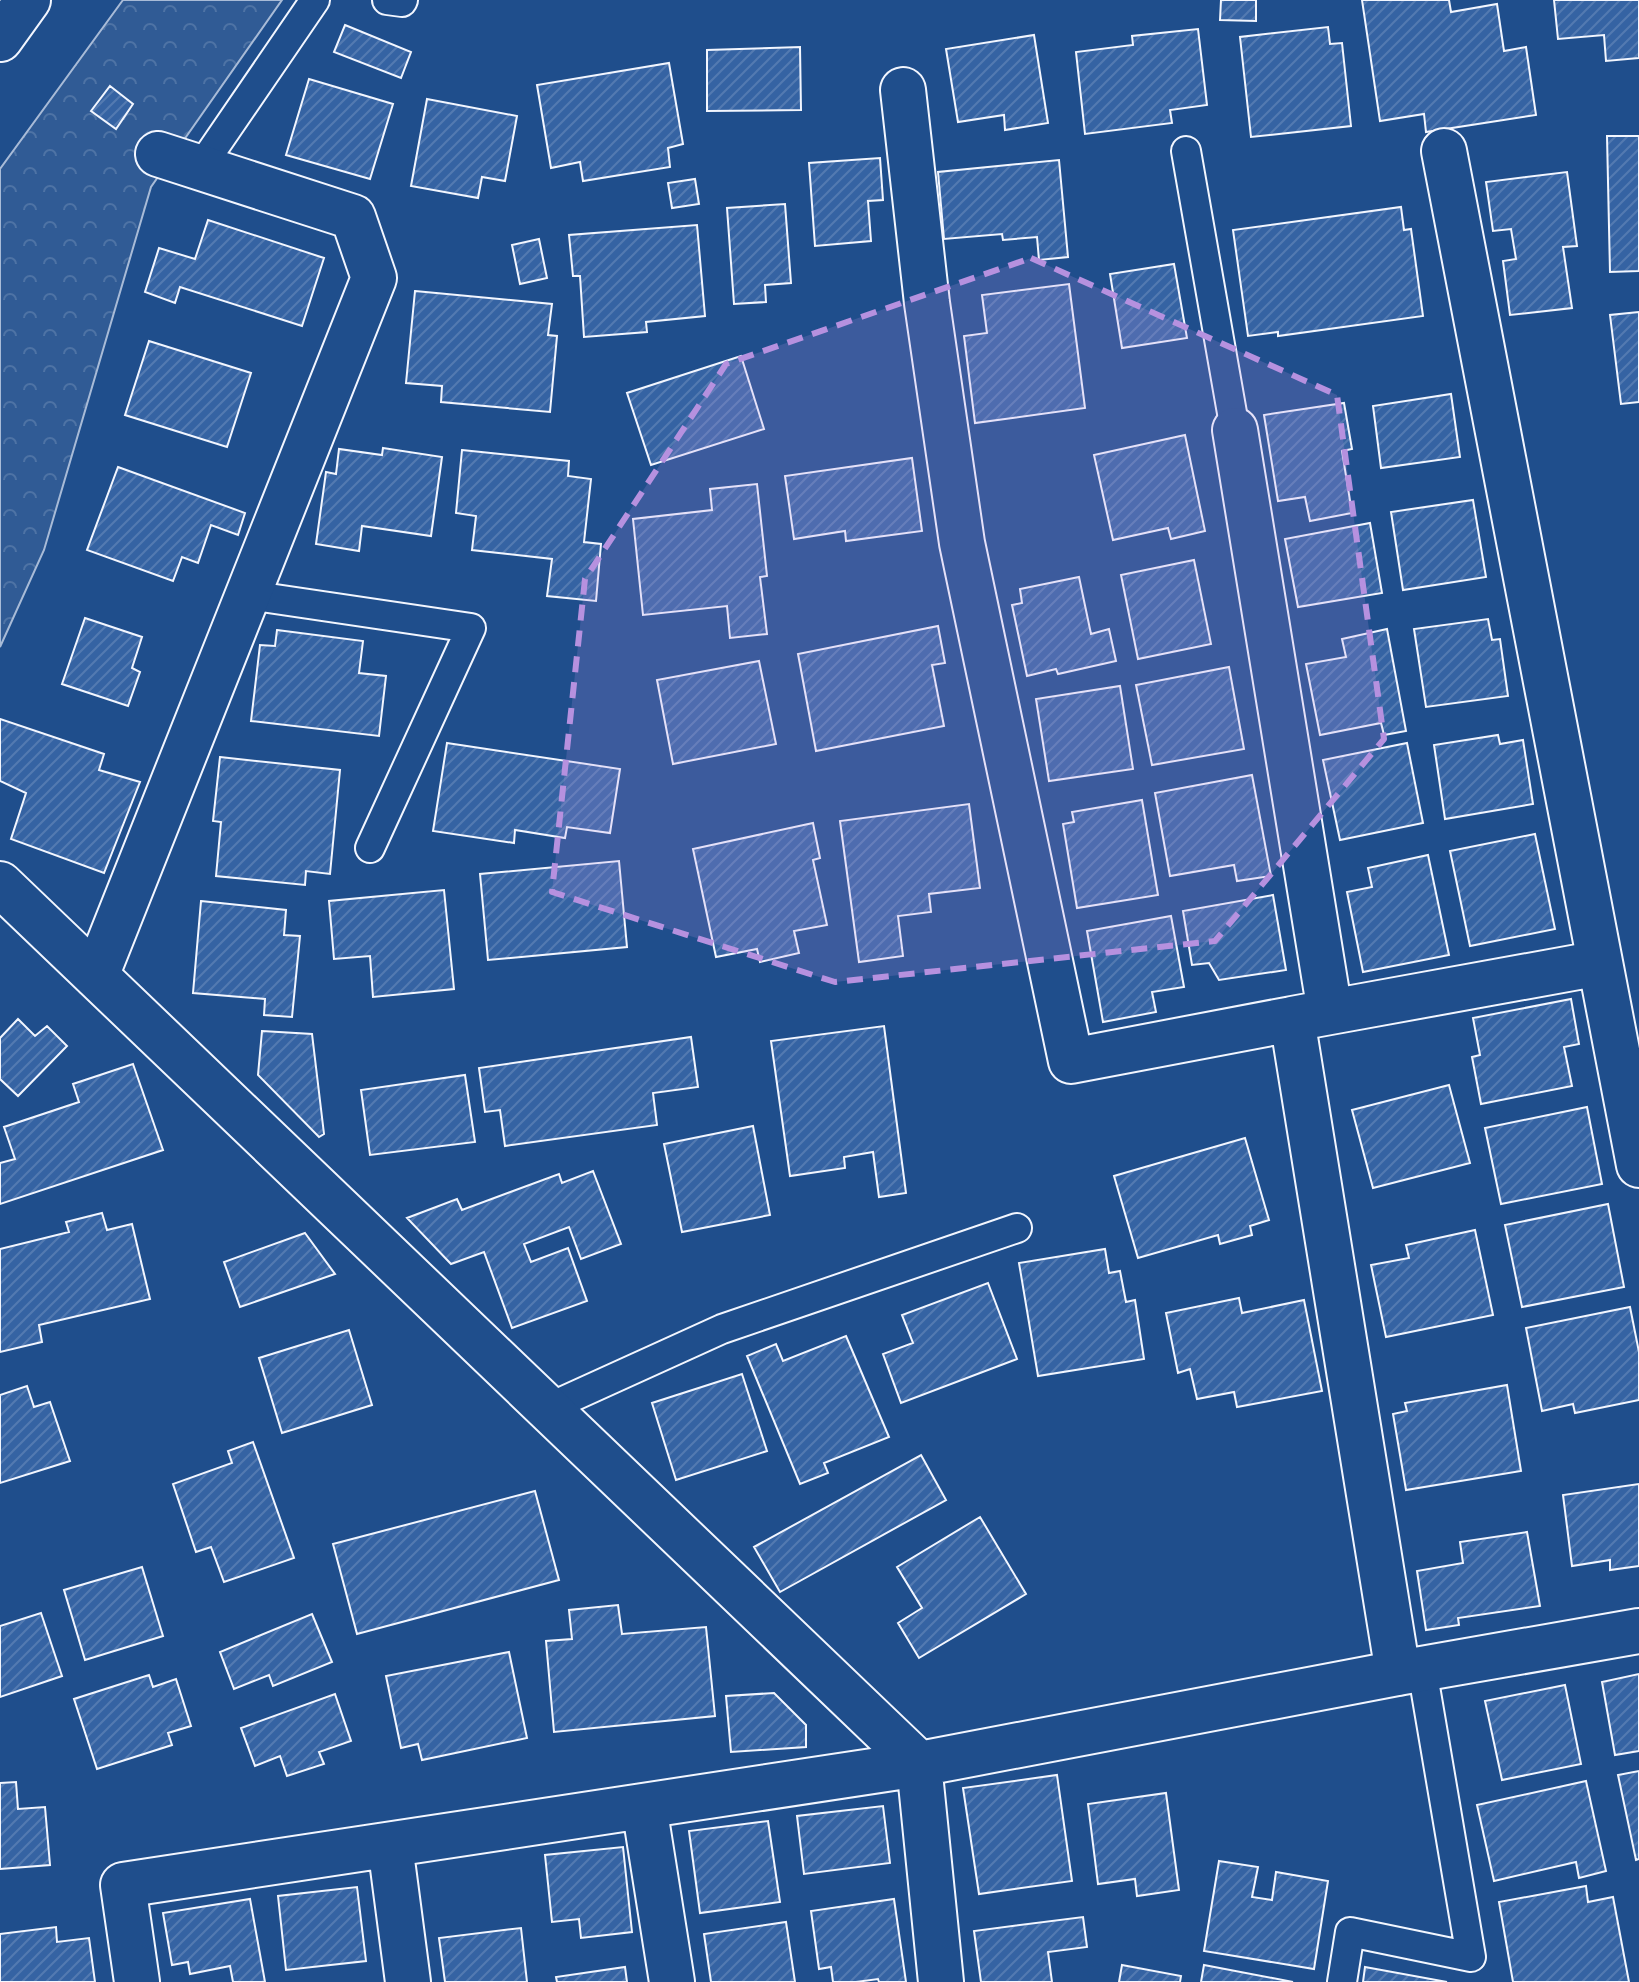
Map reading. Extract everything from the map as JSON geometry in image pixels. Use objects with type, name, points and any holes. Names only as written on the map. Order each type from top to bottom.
[{"type":"main road","points":[[0,39],[28,0]]},
{"type":"main road","points":[[903,90],[927,303],[962,543],[1071,1061],[1600,963]]},
{"type":"main road","points":[[1444,151],[1639,1165]]},
{"type":"main road","points":[[96,976],[374,278],[353,217],[158,154]]},
{"type":"main road","points":[[1235,430],[1311,1016],[1410,1671]]},
{"type":"main road","points":[[0,884],[919,1764],[941,1982]]},
{"type":"main road","points":[[137,1982],[123,1885],[919,1764],[1639,1631]]},
{"type":"main road","points":[[644,1806],[672,1982]]},
{"type":"main road","points":[[390,1845],[408,1982]]},
{"type":"lane","points":[[200,168],[315,0]]},
{"type":"lane","points":[[387,0],[403,0]]},
{"type":"lane","points":[[1186,151],[1235,430]]},
{"type":"lane","points":[[248,595],[471,628],[370,848]]},
{"type":"lane","points":[[548,1408],[722,1329],[1017,1228]]},
{"type":"lane","points":[[1342,1982],[1350,1932],[1471,1957],[1410,1671]]},
{"type":"highlighted area","points":[[1031,258],[1337,395],[1384,739],[1215,941],[835,982],[552,892],[585,579],[726,364]]},
{"type":"green space","points":[[123,0],[282,0],[151,187],[44,550],[0,647],[0,169]]},
{"type":"building","points":[[1221,0],[1256,0],[1256,21],[1220,20]]},
{"type":"building","points":[[1362,0],[1449,0],[1451,12],[1497,4],[1504,51],[1526,47],[1536,115],[1426,132],[1424,114],[1380,121]]},
{"type":"building","points":[[1554,0],[1639,0],[1639,58],[1606,61],[1604,35],[1558,39]]},
{"type":"building","points":[[345,25],[411,52],[401,78],[334,52]]},
{"type":"building","points":[[1328,27],[1330,44],[1342,43],[1351,126],[1251,137],[1240,37]]},
{"type":"building","points":[[1198,29],[1207,105],[1170,110],[1172,123],[1085,134],[1076,52],[1133,45],[1132,36]]},
{"type":"building","points":[[1034,35],[1048,123],[1005,130],[1004,115],[958,122],[946,49]]},
{"type":"building","points":[[800,47],[801,110],[707,111],[707,50]]},
{"type":"building","points":[[669,63],[683,144],[668,148],[670,167],[583,181],[580,162],[551,168],[537,85]]},
{"type":"building","points":[[309,79],[393,104],[370,179],[286,155]]},
{"type":"building","points":[[110,86],[133,104],[116,129],[91,111]]},
{"type":"building","points":[[427,99],[517,116],[505,181],[482,177],[478,198],[411,186]]},
{"type":"building","points":[[1607,136],[1639,136],[1639,271],[1610,272]]},
{"type":"building","points":[[880,158],[883,200],[868,201],[871,241],[815,246],[809,163]]},
{"type":"building","points":[[1059,160],[1068,257],[1039,260],[1037,237],[1003,240],[1002,234],[944,239],[938,172]]},
{"type":"building","points":[[1567,172],[1577,246],[1563,247],[1572,308],[1510,315],[1503,261],[1516,259],[1511,229],[1493,231],[1486,182]]},
{"type":"building","points":[[695,179],[699,204],[672,208],[668,183]]},
{"type":"building","points":[[785,204],[791,283],[765,285],[766,302],[734,304],[727,208]]},
{"type":"building","points":[[1401,207],[1404,230],[1411,229],[1423,316],[1278,336],[1278,332],[1248,336],[1233,230]]},
{"type":"building","points":[[208,220],[324,258],[302,326],[180,287],[175,303],[145,292],[159,248],[195,259]]},
{"type":"building","points":[[697,225],[705,316],[646,322],[647,332],[584,337],[580,276],[573,276],[569,235]]},
{"type":"building","points":[[539,239],[547,278],[520,284],[512,245]]},
{"type":"building","points":[[1174,264],[1187,338],[1122,348],[1110,274]]},
{"type":"building","points":[[1069,284],[1085,408],[975,423],[964,336],[987,333],[982,295]]},
{"type":"building","points":[[415,291],[552,304],[548,335],[557,336],[550,412],[441,402],[442,386],[406,383]]},
{"type":"building","points":[[1639,312],[1639,402],[1621,404],[1610,315]]},
{"type":"building","points":[[149,341],[251,373],[227,447],[125,415]]},
{"type":"building","points":[[741,356],[764,429],[651,465],[627,393]]},
{"type":"building","points":[[1451,394],[1460,457],[1381,468],[1373,406]]},
{"type":"building","points":[[1344,403],[1352,449],[1342,451],[1352,513],[1310,521],[1305,497],[1278,501],[1264,415]]},
{"type":"building","points":[[1185,435],[1205,531],[1171,539],[1168,528],[1113,540],[1094,455]]},
{"type":"building","points":[[383,448],[442,457],[431,536],[362,526],[359,551],[316,544],[326,472],[336,474],[339,449],[382,455]]},
{"type":"building","points":[[462,450],[569,461],[568,476],[591,479],[584,542],[601,544],[596,601],[547,596],[552,559],[472,550],[476,516],[456,513]]},
{"type":"building","points":[[912,458],[922,531],[846,541],[845,531],[794,539],[785,476]]},
{"type":"building","points":[[118,467],[245,513],[238,535],[211,525],[198,563],[182,557],[173,581],[87,550]]},
{"type":"building","points":[[757,484],[767,576],[760,577],[767,634],[730,638],[727,606],[643,615],[633,519],[712,510],[710,489]]},
{"type":"building","points":[[1473,500],[1486,577],[1403,590],[1391,512]]},
{"type":"building","points":[[1370,523],[1382,593],[1298,607],[1285,539]]},
{"type":"building","points":[[1194,560],[1211,644],[1138,659],[1121,575]]},
{"type":"building","points":[[1079,577],[1091,634],[1109,629],[1116,661],[1058,674],[1056,669],[1027,676],[1012,605],[1022,603],[1020,589]]},
{"type":"building","points":[[85,618],[142,637],[132,668],[140,672],[128,706],[62,684]]},
{"type":"building","points":[[1488,619],[1492,640],[1500,639],[1508,696],[1426,707],[1414,629]]},
{"type":"building","points":[[938,626],[945,663],[932,665],[944,726],[816,751],[798,654]]},
{"type":"building","points":[[1387,629],[1406,731],[1384,735],[1381,723],[1320,735],[1306,664],[1346,657],[1342,639]]},
{"type":"building","points":[[277,630],[363,641],[359,673],[386,676],[379,736],[251,721],[260,645],[275,646]]},
{"type":"building","points":[[759,661],[776,744],[673,764],[657,680]]},
{"type":"building","points":[[1229,667],[1244,749],[1152,765],[1136,685]]},
{"type":"building","points":[[1120,686],[1133,769],[1049,781],[1036,699]]},
{"type":"building","points":[[0,719],[104,754],[99,770],[140,782],[104,873],[11,839],[26,793],[0,781]]},
{"type":"building","points":[[1498,735],[1500,744],[1523,740],[1533,804],[1445,819],[1434,745]]},
{"type":"building","points":[[447,743],[620,769],[610,833],[567,827],[565,838],[515,830],[514,843],[433,831]]},
{"type":"building","points":[[1407,743],[1423,823],[1340,840],[1323,760]]},
{"type":"building","points":[[220,757],[340,770],[330,874],[306,871],[305,885],[216,876],[221,822],[213,821]]},
{"type":"building","points":[[1252,775],[1271,876],[1237,881],[1234,865],[1170,876],[1155,793]]},
{"type":"building","points":[[1142,800],[1158,895],[1077,908],[1063,824],[1074,822],[1072,812]]},
{"type":"building","points":[[969,804],[980,888],[929,894],[931,912],[898,916],[903,956],[859,962],[840,821]]},
{"type":"building","points":[[813,823],[820,858],[813,860],[827,925],[794,931],[799,953],[760,962],[757,949],[716,957],[693,849]]},
{"type":"building","points":[[1535,834],[1555,929],[1470,946],[1450,851]]},
{"type":"building","points":[[1428,855],[1449,955],[1363,972],[1347,892],[1372,887],[1368,868]]},
{"type":"building","points":[[619,861],[627,947],[488,960],[480,874]]},
{"type":"building","points":[[444,890],[454,989],[373,997],[370,956],[334,959],[329,901]]},
{"type":"building","points":[[1273,895],[1286,970],[1219,980],[1209,963],[1192,965],[1183,911]]},
{"type":"building","points":[[201,901],[286,910],[284,935],[300,936],[292,1017],[264,1015],[265,999],[193,993]]},
{"type":"building","points":[[1171,916],[1184,987],[1152,992],[1156,1012],[1103,1022],[1087,931]]},
{"type":"building","points":[[1571,999],[1579,1044],[1564,1047],[1572,1086],[1481,1104],[1472,1057],[1480,1055],[1473,1018]]},
{"type":"building","points":[[18,1019],[35,1036],[47,1026],[67,1046],[18,1096],[0,1079],[0,1038]]},
{"type":"building","points":[[884,1026],[906,1193],[879,1197],[873,1152],[844,1157],[845,1168],[790,1176],[771,1041]]},
{"type":"building","points":[[262,1031],[312,1034],[324,1134],[319,1137],[258,1075]]},
{"type":"building","points":[[691,1037],[698,1087],[653,1093],[657,1125],[505,1146],[500,1110],[485,1112],[479,1068]]},
{"type":"building","points":[[133,1064],[163,1150],[0,1204],[0,1163],[15,1159],[4,1127],[79,1102],[73,1084]]},
{"type":"building","points":[[465,1075],[475,1142],[370,1155],[361,1090]]},
{"type":"building","points":[[1449,1085],[1470,1163],[1373,1188],[1352,1110]]},
{"type":"building","points":[[1587,1107],[1602,1184],[1501,1204],[1485,1128]]},
{"type":"building","points":[[753,1126],[770,1215],[682,1232],[664,1144]]},
{"type":"building","points":[[1245,1138],[1269,1220],[1250,1226],[1252,1235],[1220,1244],[1218,1235],[1138,1258],[1114,1176]]},
{"type":"building","points":[[593,1171],[621,1244],[581,1259],[569,1227],[524,1244],[531,1262],[568,1248],[587,1301],[512,1328],[484,1252],[451,1264],[407,1218],[457,1199],[462,1210],[559,1174],[562,1183]]},
{"type":"building","points":[[1608,1204],[1624,1287],[1522,1307],[1505,1225]]},
{"type":"building","points":[[102,1213],[107,1230],[132,1224],[150,1299],[39,1325],[42,1342],[0,1352],[0,1249],[69,1232],[66,1222]]},
{"type":"building","points":[[1475,1230],[1493,1315],[1386,1337],[1371,1265],[1409,1258],[1406,1245]]},
{"type":"building","points":[[305,1233],[335,1274],[240,1307],[224,1262]]},
{"type":"building","points":[[1105,1249],[1109,1273],[1120,1271],[1126,1302],[1135,1300],[1144,1359],[1038,1376],[1019,1263]]},
{"type":"building","points":[[988,1283],[1017,1359],[901,1403],[883,1354],[913,1343],[902,1315]]},
{"type":"building","points":[[1239,1298],[1242,1313],[1304,1300],[1322,1391],[1237,1407],[1234,1392],[1197,1399],[1190,1369],[1178,1373],[1166,1313]]},
{"type":"building","points":[[1630,1307],[1639,1352],[1639,1400],[1575,1413],[1573,1404],[1542,1411],[1526,1328]]},
{"type":"building","points":[[349,1330],[372,1405],[282,1433],[259,1358]]},
{"type":"building","points":[[846,1336],[889,1437],[824,1463],[828,1473],[800,1484],[747,1356],[776,1344],[783,1361]]},
{"type":"building","points":[[742,1374],[767,1451],[676,1480],[652,1403]]},
{"type":"building","points":[[1507,1385],[1521,1471],[1406,1490],[1393,1414],[1407,1411],[1405,1403]]},
{"type":"building","points":[[27,1386],[34,1407],[50,1402],[70,1461],[0,1483],[0,1395]]},
{"type":"building","points":[[253,1442],[294,1558],[224,1582],[211,1547],[196,1552],[173,1484],[232,1463],[228,1451]]},
{"type":"building","points":[[921,1455],[946,1500],[780,1592],[754,1547]]},
{"type":"building","points":[[1639,1484],[1639,1566],[1610,1570],[1610,1560],[1572,1566],[1563,1495]]},
{"type":"building","points":[[535,1491],[559,1580],[357,1634],[333,1544]]},
{"type":"building","points":[[980,1517],[1026,1594],[919,1658],[898,1623],[922,1608],[897,1567]]},
{"type":"building","points":[[1527,1532],[1540,1606],[1458,1618],[1459,1625],[1426,1630],[1417,1571],[1463,1563],[1460,1542]]},
{"type":"building","points":[[142,1567],[163,1636],[85,1660],[64,1590]]},
{"type":"building","points":[[618,1605],[622,1634],[706,1627],[715,1716],[554,1732],[546,1641],[572,1639],[569,1610]]},
{"type":"building","points":[[41,1613],[62,1676],[0,1697],[0,1626]]},
{"type":"building","points":[[312,1614],[332,1662],[273,1686],[269,1675],[234,1689],[220,1652]]},
{"type":"building","points":[[509,1652],[527,1738],[422,1760],[418,1744],[401,1748],[386,1676]]},
{"type":"building","points":[[1639,1674],[1639,1751],[1615,1755],[1602,1682]]},
{"type":"building","points":[[149,1675],[153,1687],[176,1679],[191,1726],[168,1733],[172,1745],[97,1769],[74,1699]]},
{"type":"building","points":[[1565,1685],[1581,1764],[1502,1780],[1485,1701]]},
{"type":"building","points":[[774,1693],[806,1725],[806,1747],[731,1752],[726,1696]]},
{"type":"building","points":[[335,1694],[351,1741],[319,1752],[324,1764],[287,1776],[280,1756],[255,1766],[241,1728]]},
{"type":"building","points":[[1639,1771],[1639,1859],[1636,1860],[1618,1775]]},
{"type":"building","points":[[1057,1775],[1072,1881],[979,1894],[963,1788]]},
{"type":"building","points":[[1586,1781],[1606,1871],[1579,1878],[1576,1862],[1494,1881],[1477,1805]]},
{"type":"building","points":[[16,1782],[18,1809],[45,1807],[50,1865],[0,1869],[0,1783]]},
{"type":"building","points":[[1166,1793],[1179,1890],[1137,1896],[1135,1879],[1098,1884],[1088,1804]]},
{"type":"building","points":[[883,1806],[890,1863],[804,1874],[797,1816]]},
{"type":"building","points":[[768,1821],[780,1902],[700,1913],[689,1831]]},
{"type":"building","points":[[623,1847],[632,1932],[581,1938],[579,1919],[552,1922],[545,1855]]},
{"type":"building","points":[[1219,1861],[1258,1867],[1252,1897],[1272,1900],[1276,1872],[1328,1881],[1314,1969],[1204,1951]]},
{"type":"building","points":[[1586,1886],[1588,1902],[1613,1897],[1629,1982],[1513,1982],[1499,1902]]},
{"type":"building","points":[[357,1887],[366,1961],[286,1970],[278,1896]]},
{"type":"building","points":[[250,1899],[265,1982],[233,1982],[230,1966],[190,1974],[188,1962],[172,1965],[163,1913]]},
{"type":"building","points":[[894,1899],[906,1982],[879,1982],[878,1979],[833,1982],[831,1967],[819,1969],[811,1911]]},
{"type":"building","points":[[1083,1917],[1087,1947],[1048,1952],[1052,1982],[981,1982],[974,1931]]},
{"type":"building","points":[[786,1922],[795,1982],[711,1982],[704,1934]]},
{"type":"building","points":[[56,1927],[57,1942],[89,1938],[95,1982],[0,1982],[0,1934]]},
{"type":"building","points":[[521,1928],[527,1982],[445,1982],[439,1938]]},
{"type":"building","points":[[1122,1965],[1181,1976],[1180,1982],[1119,1982]]},
{"type":"building","points":[[1204,1965],[1293,1982],[1201,1982]]},
{"type":"building","points":[[625,1967],[627,1982],[557,1982],[556,1977]]},
{"type":"building","points":[[1365,1967],[1447,1982],[1363,1982]]}]
